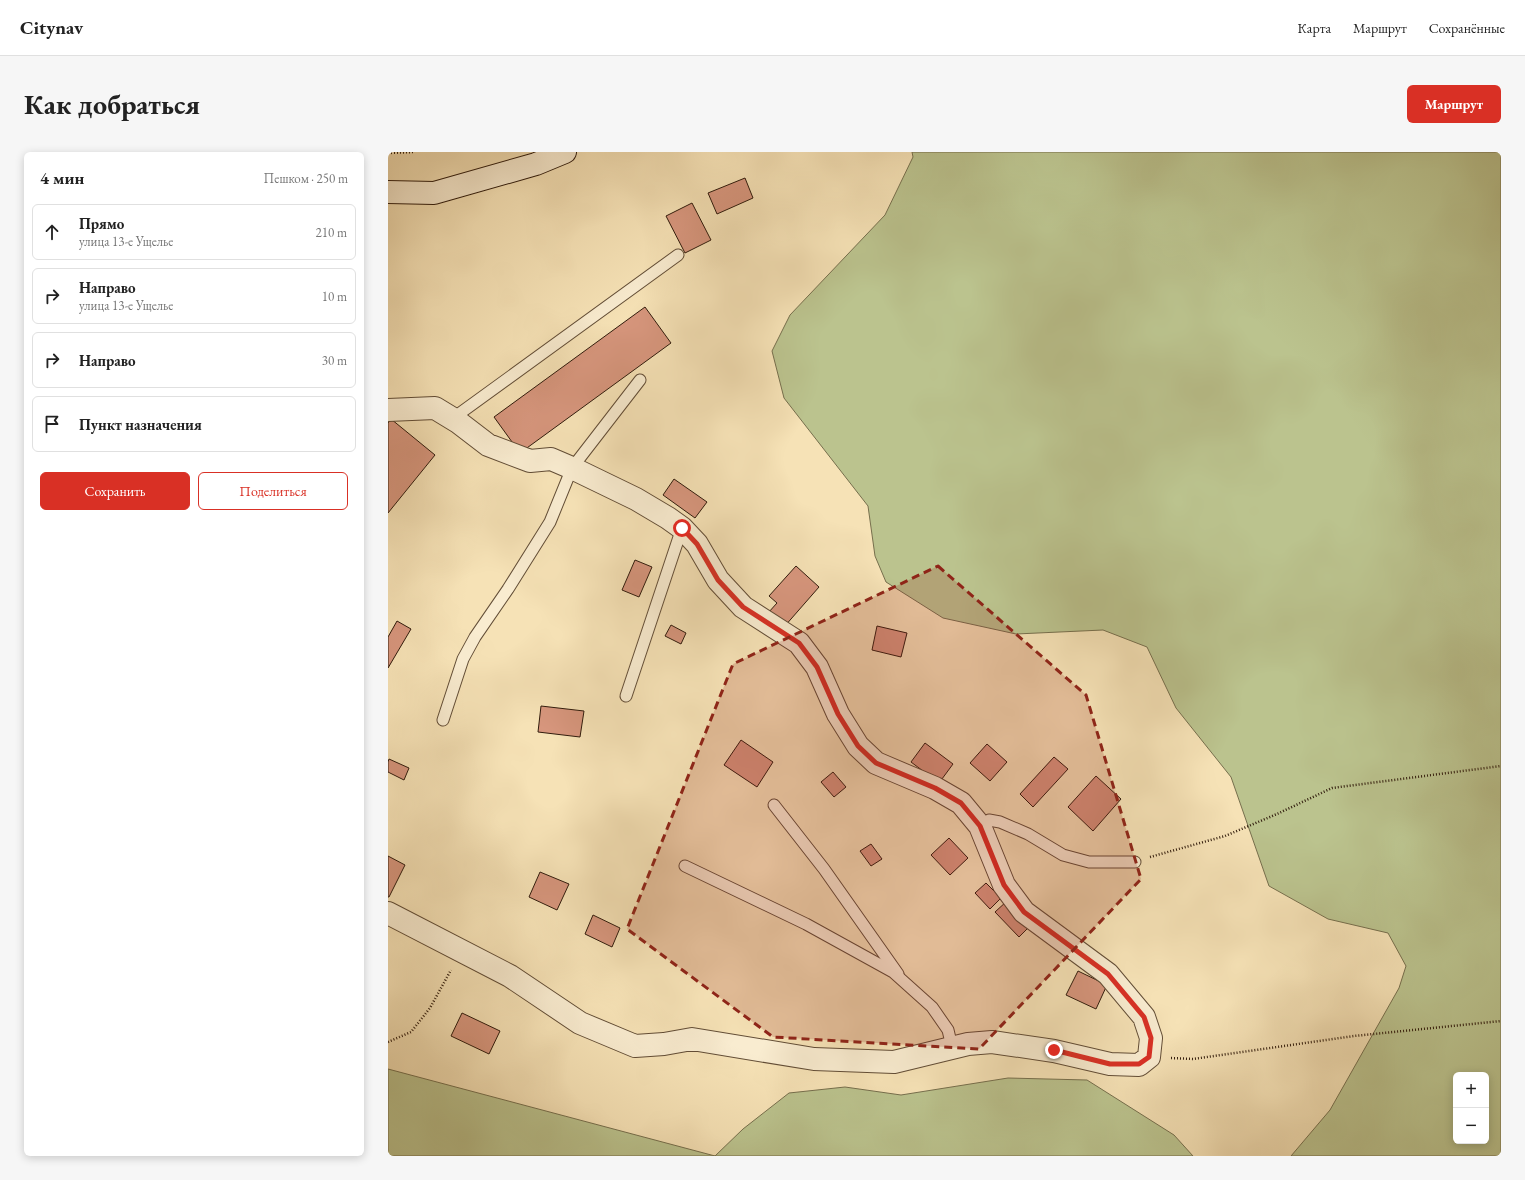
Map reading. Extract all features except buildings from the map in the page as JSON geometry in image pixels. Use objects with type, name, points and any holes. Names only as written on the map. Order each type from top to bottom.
[{"type":"street","points":[[388,192],[434,193],[536,164],[565,152]]},
{"type":"street","points":[[388,410],[435,408],[488,445],[530,461],[551,459],[636,499],[682,528],[697,544],[718,580],[743,607],[799,643],[817,667],[838,714],[858,746],[876,763],[935,788],[961,803],[980,826],[1004,885],[1024,912],[1108,974],[1144,1017],[1151,1038],[1149,1057],[1139,1064],[1110,1064],[1054,1050],[992,1042],[968,1044],[894,1062],[814,1059],[692,1038],[664,1044],[635,1046],[580,1023],[510,976],[388,913]]},
{"type":"lane","points":[[452,419],[678,255]]},
{"type":"lane","points":[[444,720],[463,659],[475,637],[508,589],[550,522],[572,468],[640,380]]},
{"type":"lane","points":[[626,696],[682,528]]},
{"type":"lane","points":[[774,806],[824,869],[902,981]]},
{"type":"lane","points":[[980,826],[989,820],[1000,822],[1028,834],[1063,855],[1089,862],[1135,862]]},
{"type":"lane","points":[[685,866],[806,924],[892,972],[932,1007],[948,1030],[952,1048]]},
{"type":"path","points":[[388,153],[414,152]]},
{"type":"path","points":[[1135,862],[1171,850],[1225,836],[1332,788],[1501,766]]},
{"type":"path","points":[[388,1042],[411,1032],[430,1008],[462,952]]},
{"type":"path","points":[[1149,1057],[1193,1059],[1354,1036],[1501,1021]]},
{"type":"highlighted area","points":[[938,566],[1086,695],[1141,879],[979,1049],[773,1037],[627,929],[733,664]]},
{"type":"green space","points":[[912,152],[1501,152],[1501,1156],[1291,1156],[1330,1110],[1399,988],[1406,966],[1388,933],[1328,919],[1269,886],[1231,777],[1176,708],[1147,647],[1103,630],[1016,634],[943,618],[886,582],[875,556],[868,506],[784,398],[772,351],[790,315],[885,215],[913,157]]},
{"type":"green space","points":[[388,1069],[715,1156],[388,1156]]},
{"type":"green space","points":[[1008,1078],[1087,1080],[1174,1135],[1193,1156],[715,1156],[743,1129],[789,1093],[845,1087],[901,1095]]},
{"type":"route","points":[[682,528],[697,544],[718,580],[743,607],[799,643],[817,667],[838,714],[858,746],[876,763],[935,788],[961,803],[980,826],[1004,885],[1024,912],[1108,974],[1144,1017],[1151,1038],[1149,1057],[1139,1064],[1110,1064],[1054,1050]]}]
